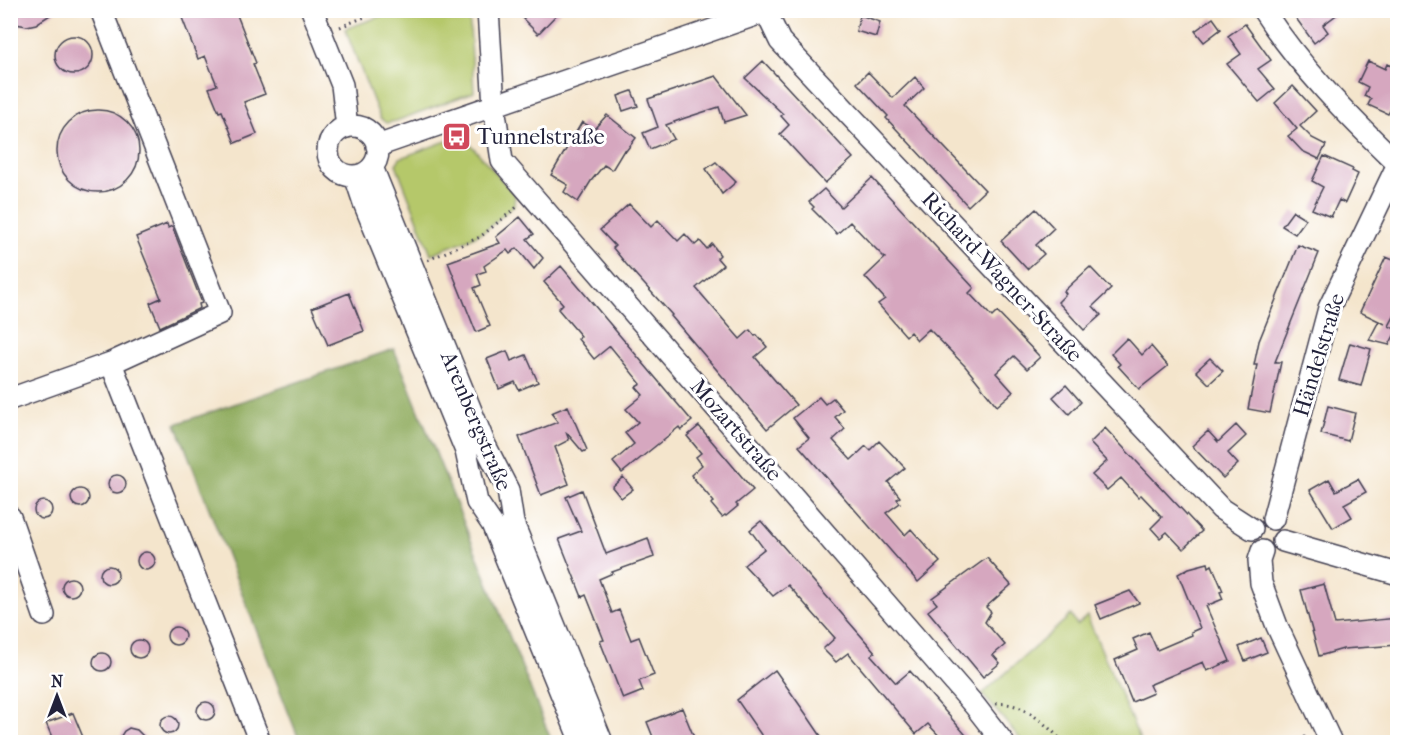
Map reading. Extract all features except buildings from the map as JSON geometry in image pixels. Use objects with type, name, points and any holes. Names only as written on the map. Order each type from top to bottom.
[{"type":"street","points":[[10,399],[111,363],[220,313],[101,10]]},
{"type":"street","points":[[312,10],[342,85],[347,127]]},
{"type":"street","name":"Mozartstraße","points":[[488,10],[494,106],[502,161],[1004,742]]},
{"type":"street","points":[[1263,10],[1273,26],[1338,104],[1397,164]]},
{"type":"street","points":[[377,146],[767,11]]},
{"type":"street","name":"Richard-Wagner-Straße","points":[[767,11],[780,41],[1221,509],[1252,530]]},
{"type":"street","points":[[347,127],[361,128],[372,134],[377,146],[377,157],[363,172],[341,173],[332,166],[328,155],[329,143],[336,132],[347,127]]},
{"type":"street","name":"Händelstraße","points":[[1273,519],[1329,308],[1397,164]]},
{"type":"street","name":"Arenbergstraße","points":[[363,172],[413,267],[485,445],[508,490],[513,523],[602,742]]},
{"type":"street","name":"Arenbergstraße","points":[[363,172],[465,452],[477,502],[492,524],[581,742]]},
{"type":"street","points":[[111,363],[260,742]]},
{"type":"street","points":[[10,517],[44,615]]},
{"type":"street","points":[[1273,519],[1282,528],[1283,541],[1275,550],[1262,551],[1252,542],[1252,530],[1260,520],[1273,519]]},
{"type":"street","points":[[1283,541],[1398,574]]},
{"type":"street","points":[[1262,551],[1258,560],[1261,583],[1277,626],[1331,742]]},
{"type":"path","points":[[322,34],[382,10]]},
{"type":"path","points":[[413,267],[480,237],[531,194]]},
{"type":"path","points":[[977,709],[1000,703],[1014,705],[1050,728],[1064,742]]},
{"type":"green space","points":[[398,10],[469,11],[474,92],[386,123],[380,118],[345,29]]},
{"type":"green space","points":[[460,136],[464,137],[515,195],[514,205],[486,230],[431,254],[396,164],[400,158]]},
{"type":"green space","points":[[394,349],[552,742],[300,742],[176,424]]},
{"type":"green space","points":[[1071,615],[1077,625],[1087,616],[1141,742],[1023,742],[982,694]]},
{"type":"place","name":"Tunnelstraße","points":[[456,137]]}]
